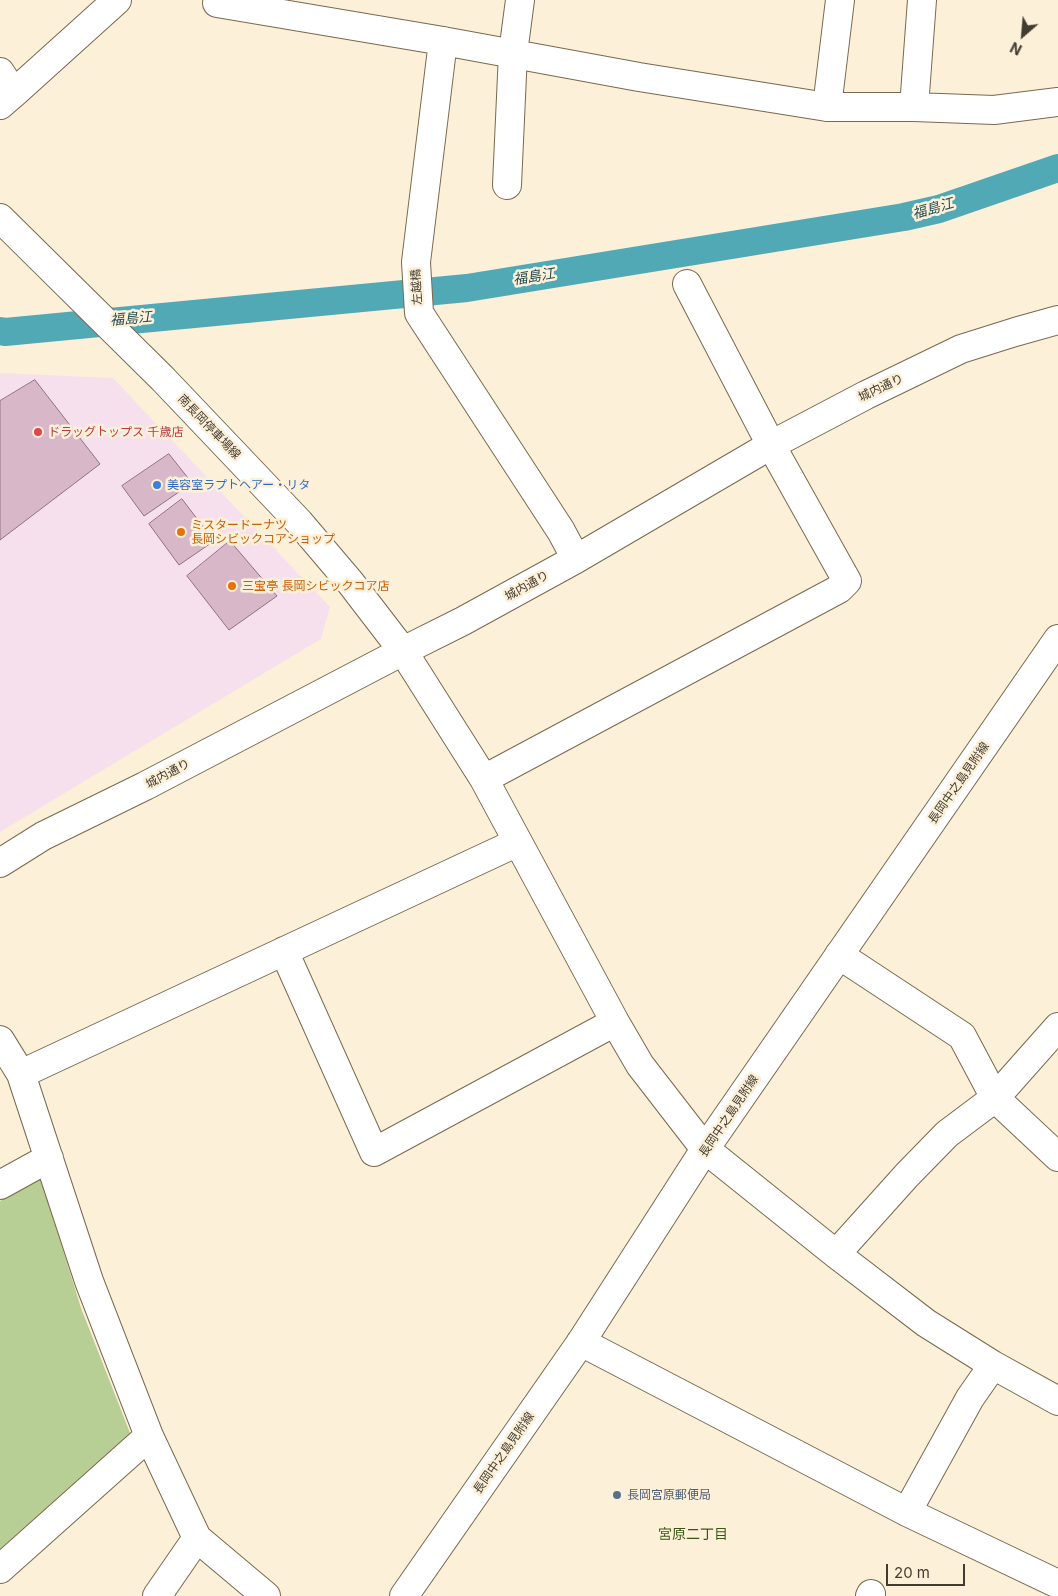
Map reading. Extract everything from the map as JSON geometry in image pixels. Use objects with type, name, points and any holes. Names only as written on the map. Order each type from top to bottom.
[{"type":"street","points":[[5,90],[117,0]]},
{"type":"street","points":[[507,185],[513,53],[520,0]]},
{"type":"street","points":[[827,106],[840,0]]},
{"type":"street","points":[[914,106],[922,0]]},
{"type":"street","points":[[217,3],[443,40],[639,77],[827,106],[914,106],[994,110],[1058,102]]},
{"type":"street","name":"左越橋","points":[[443,40],[416,262],[419,312],[560,530],[576,559]]},
{"type":"street","name":"南長岡停車場線","points":[[0,218],[163,379],[299,522],[350,582],[403,651],[484,779],[640,1065],[705,1149],[836,1254],[926,1322],[993,1365],[1058,1402]]},
{"type":"street","points":[[484,779],[839,589],[846,581],[771,445],[687,284]]},
{"type":"street","name":"城内通り","points":[[0,863],[44,836],[145,786],[463,621],[576,559],[771,445],[866,395],[962,349],[1058,320]]},
{"type":"street","name":"長岡中之島見附線","points":[[404,1596],[581,1342],[705,1149],[1058,639]]},
{"type":"street","points":[[21,1074],[518,842]]},
{"type":"street","points":[[284,951],[374,1152],[615,1022]]},
{"type":"street","points":[[839,955],[962,1036],[995,1098],[1058,1158]]},
{"type":"street","points":[[836,1254],[907,1175],[947,1134],[995,1098],[1058,1027]]},
{"type":"street","points":[[0,1040],[21,1074],[89,1281],[150,1436],[197,1538],[266,1596]]},
{"type":"street","points":[[0,1186],[49,1158]]},
{"type":"street","points":[[581,1342],[907,1512],[1058,1584]]},
{"type":"street","points":[[907,1512],[970,1398],[993,1365]]},
{"type":"street","points":[[0,1569],[150,1436]]},
{"type":"street","points":[[156,1596],[197,1538]]},
{"type":"shaded area","points":[[0,373],[113,378],[330,607],[321,639],[0,832]]},
{"type":"green space","points":[[41,1179],[81,1308],[132,1438],[0,1554],[0,1201]]},
{"type":"building","name":"ドラッグトップス 千歳店","points":[[35,380],[100,464],[0,540],[0,401]]},
{"type":"building","name":"美容室ラプトヘアー・リタ","points":[[169,454],[192,483],[144,516],[122,486]]},
{"type":"building","name":"ミスタードーナツ 長岡シビックコアショップ","points":[[182,499],[214,541],[179,565],[149,524]]},
{"type":"building","name":"三宝亭 長岡シビックコア店","points":[[230,541],[277,596],[229,630],[187,576]]},
{"type":"waterway","name":"福島江","points":[[0,331],[467,288],[904,217],[939,209],[1058,168]]},
{"type":"place","name":"ドラッグトップス 千歳店","points":[[38,432]]},
{"type":"place","name":"美容室ラプトヘアー・リタ","points":[[157,485]]},
{"type":"place","name":"ミスタードーナツ 長岡シビックコアショップ","points":[[181,532]]},
{"type":"place","name":"三宝亭 長岡シビックコア店","points":[[232,586]]},
{"type":"place","name":"長岡宮原郵便局","points":[[617,1495]]},
{"type":"district","name":"宮原二丁目","points":[[693,1535]]}]
